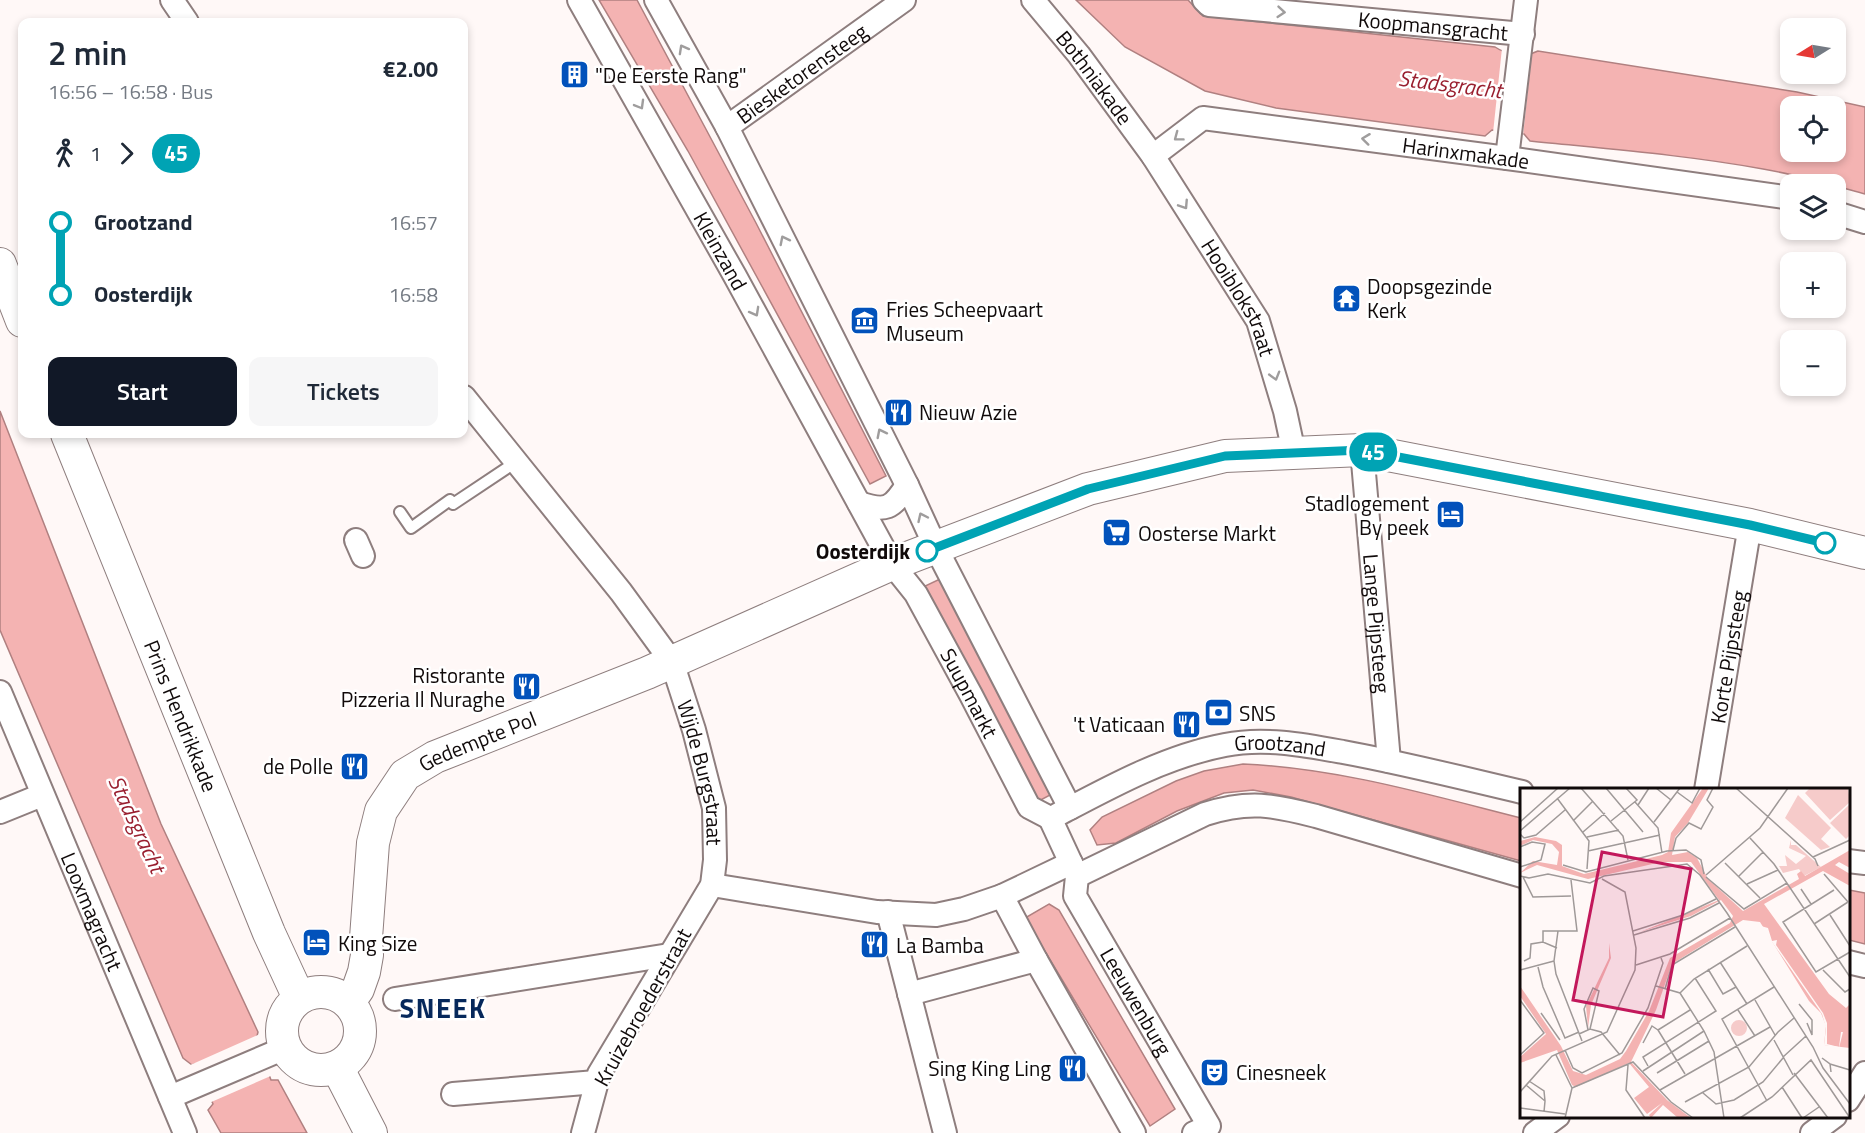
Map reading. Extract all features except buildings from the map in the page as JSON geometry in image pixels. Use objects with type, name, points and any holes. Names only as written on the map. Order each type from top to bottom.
[{"type":"main road","points":[[0,264],[18,311]]},
{"type":"main road","name":"Prins Hendrikkade","points":[[69,438],[264,922],[299,998]]},
{"type":"main road","name":"Gedempte Pol","points":[[349,1002],[358,989],[364,972],[373,843],[381,811],[405,775],[435,757],[672,662],[892,564],[1088,489],[1225,456],[1362,450],[1750,525],[1865,553]]},
{"type":"main road","points":[[324,991],[337,994],[349,1002],[359,1018],[360,1037],[352,1055],[337,1067],[322,1070],[308,1068],[277,1051],[282,1021],[288,1008],[299,998],[310,992],[324,991]]},
{"type":"main road","points":[[337,1067],[371,1133]]},
{"type":"street","points":[[172,0],[184,18]]},
{"type":"street","name":"Kleinzand","points":[[579,0],[675,167],[892,564]]},
{"type":"street","points":[[656,0],[727,127],[907,485],[936,548]]},
{"type":"street","name":"Biesketorensteeg","points":[[727,127],[904,0]]},
{"type":"street","name":"Bothniakade","points":[[1033,0],[1079,55],[1153,156]]},
{"type":"street","name":"Koopmansgracht","points":[[1204,0],[1209,5],[1522,42]]},
{"type":"street","points":[[1509,148],[1526,0]]},
{"type":"street","name":"Harinxmakade","points":[[1153,156],[1203,118],[1509,148],[1780,196]]},
{"type":"street","name":"Hooiblokstraat","points":[[1153,156],[1258,321],[1285,411],[1294,453]]},
{"type":"street","points":[[1846,216],[1865,222]]},
{"type":"street","points":[[468,402],[621,592],[672,662]]},
{"type":"street","name":"Lange Pijpsteeg","points":[[1362,450],[1389,761]]},
{"type":"street","points":[[859,503],[875,508],[893,505],[907,485]]},
{"type":"street","name":"Korte Pijpsteeg","points":[[1706,788],[1750,525]]},
{"type":"street","name":"Suupmarkt","points":[[936,548],[1060,813]]},
{"type":"street","name":"Suupmarkt","points":[[892,564],[916,594],[1029,807],[1060,813]]},
{"type":"street","name":"Wijde Burgstraat","points":[[672,662],[694,730],[714,808],[715,860],[712,885]]},
{"type":"street","name":"Looxmagracht","points":[[0,692],[185,1133]]},
{"type":"street","name":"Grootzand","points":[[1060,813],[1154,768],[1224,745],[1250,742],[1281,743],[1389,761],[1520,792]]},
{"type":"street","points":[[0,812],[42,795]]},
{"type":"street","points":[[712,885],[888,912],[936,915],[964,909],[1074,869],[1205,813],[1253,804],[1316,816],[1520,876]]},
{"type":"street","name":"Leeuwenburg","points":[[1060,813],[1074,869],[1075,896],[1206,1131]]},
{"type":"street","points":[[1850,861],[1865,863]]},
{"type":"street","name":"Kruizebroederstraat","points":[[583,1133],[599,1074],[712,885]]},
{"type":"street","points":[[1002,896],[1134,1133]]},
{"type":"street","points":[[888,912],[945,1133]]},
{"type":"street","points":[[395,999],[669,955]]},
{"type":"street","points":[[909,994],[1036,960]]},
{"type":"street","points":[[1850,962],[1865,966]]},
{"type":"street","points":[[170,1097],[277,1051]]},
{"type":"street","points":[[1850,1097],[1865,1073]]},
{"type":"street","points":[[453,1095],[596,1082]]},
{"type":"street","points":[[1535,1133],[1555,1118]]},
{"type":"street","points":[[1812,1133],[1832,1118]]},
{"type":"lane","points":[[400,512],[411,528],[450,500],[453,504],[516,462]]},
{"type":"water","points":[[599,0],[637,0],[756,223],[886,476],[870,484],[688,151]]},
{"type":"water","name":"Stadsgracht","points":[[1076,0],[1188,0],[1203,16],[1495,47],[1516,55],[1538,51],[1815,96],[1780,96],[1780,162],[1846,162],[1846,103],[1865,107],[1865,194],[1846,189],[1846,174],[1789,174],[1705,160],[1530,141],[1524,134],[1492,130],[1485,136],[1276,108],[1205,91],[1125,47]]},
{"type":"water","name":"Stadsgracht","points":[[0,411],[161,824],[258,1032],[256,1040],[271,1080],[278,1080],[307,1133],[221,1133],[208,1110],[213,1104],[195,1064],[192,1065],[183,1058],[0,630]]},
{"type":"water","points":[[940,579],[1052,794],[1037,802],[923,587]]},
{"type":"water","points":[[1243,764],[1314,771],[1384,784],[1520,818],[1520,861],[1291,797],[1253,790],[1224,793],[1177,811],[1116,843],[1097,845],[1090,830],[1102,817],[1176,781],[1204,771]]},
{"type":"water","points":[[1850,890],[1865,893],[1865,944],[1850,940]]},
{"type":"water","points":[[1049,904],[1059,910],[1175,1109],[1150,1126],[1025,918]]},
{"type":"pier","points":[[1502,48],[1532,51],[1523,136],[1493,133]]},
{"type":"pier","points":[[260,1034],[259,1041],[273,1075],[209,1103],[193,1067],[188,1066]]},
{"type":"bus line","name":"45","points":[[927,551],[1088,489],[1225,456],[1362,450],[1750,525],[1825,543]]},
{"type":"place","name":"\"De Eerste Rang\"","points":[[574,75]]},
{"type":"place","name":"Doopsgezinde Kerk","points":[[1346,298]]},
{"type":"place","name":"Fries Scheepvaart Museum","points":[[865,321]]},
{"type":"place","name":"Nieuw Azie","points":[[898,412]]},
{"type":"place","name":"Stadlogement By peek","points":[[1450,515]]},
{"type":"place","name":"Oosterse Markt","points":[[1117,533]]},
{"type":"place","name":"Oosterdijk","points":[[927,551]]},
{"type":"place","name":"Ristorante Pizzeria Il Nuraghe","points":[[526,687]]},
{"type":"place","name":"SNS","points":[[1218,713]]},
{"type":"place","name":"'t Vaticaan","points":[[1186,724]]},
{"type":"place","name":"de Polle","points":[[354,766]]},
{"type":"place","name":"King Size","points":[[317,943]]},
{"type":"place","name":"La Bamba","points":[[875,945]]},
{"type":"place","name":"Sing King Ling","points":[[1072,1068]]},
{"type":"place","name":"Cinesneek","points":[[1215,1072]]},
{"type":"district","name":"SNEEK","points":[[443,1007]]}]
